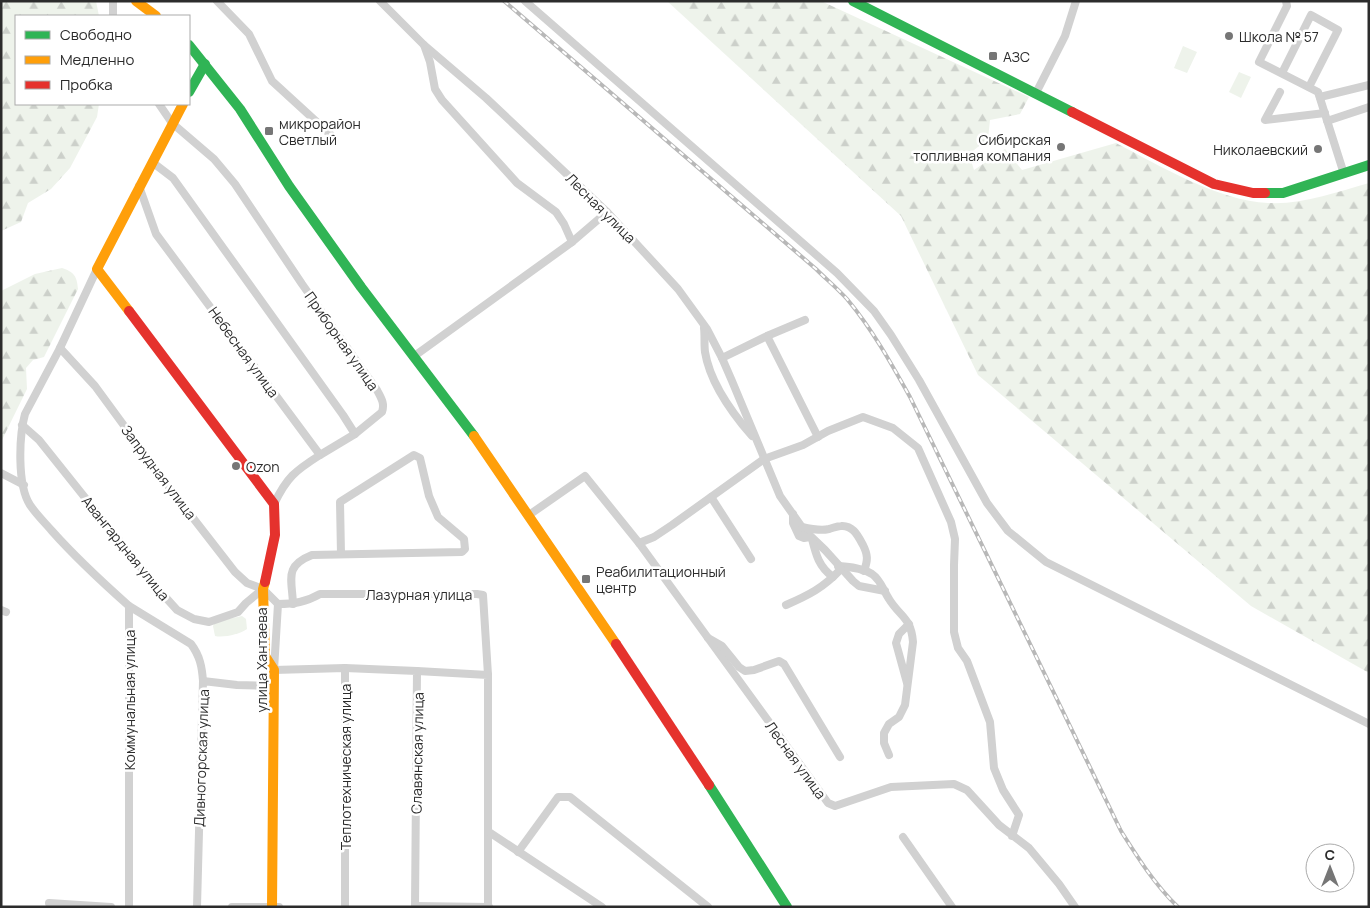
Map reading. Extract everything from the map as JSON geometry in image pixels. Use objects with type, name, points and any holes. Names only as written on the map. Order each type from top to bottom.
[{"type":"street","points":[[113,1],[113,15]]},
{"type":"street","points":[[136,1],[155,15]]},
{"type":"street","points":[[217,1],[249,34],[272,81],[331,135]]},
{"type":"street","name":"Лесная улица","points":[[380,1],[424,45],[486,98],[607,212],[678,290],[704,326],[722,358],[780,496],[811,538],[859,586],[885,591]]},
{"type":"street","points":[[525,1],[837,273],[874,311],[918,380],[987,503],[1008,531],[1046,562],[1369,724]]},
{"type":"street","points":[[853,1],[1214,184],[1253,193],[1283,193],[1369,165]]},
{"type":"street","points":[[1036,93],[1065,36],[1076,1]]},
{"type":"street","points":[[1286,1],[1287,6],[1260,62],[1318,92],[1344,174]]},
{"type":"street","points":[[1282,73],[1311,15],[1338,30],[1309,87]]},
{"type":"street","points":[[424,45],[430,62],[435,89],[442,100],[517,183],[556,212],[572,242]]},
{"type":"street","points":[[190,46],[240,109],[300,201],[361,287],[413,358],[469,428],[704,775],[787,907]]},
{"type":"street","points":[[190,90],[204,64]]},
{"type":"street","points":[[1320,98],[1369,85]]},
{"type":"street","points":[[1280,92],[1266,120],[1326,117],[1369,106]]},
{"type":"street","points":[[161,105],[172,123]]},
{"type":"street","points":[[129,606],[100,581],[64,545],[29,504],[24,485],[20,451],[22,425],[25,414],[60,348],[97,269],[181,105]]},
{"type":"street","name":"Приборная улица","points":[[172,123],[214,159],[236,184],[302,284],[377,390],[383,401],[384,407],[382,412],[355,434]]},
{"type":"street","points":[[97,269],[274,504],[284,484],[297,469],[355,434],[173,178],[152,162]]},
{"type":"street","name":"Небесная улица","points":[[139,186],[156,234],[320,456]]},
{"type":"street","points":[[413,358],[572,242],[607,212]]},
{"type":"street","points":[[722,358],[805,320]]},
{"type":"street","points":[[704,326],[705,351],[714,380],[740,422],[757,441]]},
{"type":"street","points":[[767,336],[818,437]]},
{"type":"street","name":"Запрудная улица","points":[[60,348],[95,386],[169,487],[235,572],[247,583],[263,589]]},
{"type":"street","points":[[639,543],[672,525],[764,459],[803,445],[863,417],[893,428],[918,448],[952,522],[955,539],[954,632],[958,648],[967,661],[990,722],[994,768],[1003,790],[1020,815],[1012,836]]},
{"type":"street","name":"Авангардная улица","points":[[22,425],[39,440],[176,610],[194,619],[209,622],[238,612],[263,589]]},
{"type":"street","points":[[293,604],[293,566],[300,560],[312,555],[462,552],[466,549],[464,539],[438,517],[429,496],[420,458],[414,456],[340,502],[340,554]]},
{"type":"street","points":[[1,473],[24,485]]},
{"type":"street","name":"Лесная улица","points":[[529,515],[585,476],[639,543],[704,635],[828,803],[835,806],[891,787],[954,784],[966,790],[999,825],[1029,848],[1076,907]]},
{"type":"street","points":[[711,497],[751,559]]},
{"type":"street","name":"улица Хантаева","points":[[272,907],[274,670],[278,604],[263,589],[275,534],[274,504]]},
{"type":"street","points":[[793,514],[793,524],[799,536],[811,538],[819,563],[833,577]]},
{"type":"street","points":[[802,527],[818,530],[848,526],[856,532],[867,554],[868,560],[864,571]]},
{"type":"street","points":[[786,605],[828,583],[839,567],[870,573],[878,579],[892,604],[906,617],[913,632],[913,642],[905,705],[899,717],[889,724],[884,733],[884,743],[889,755]]},
{"type":"street","points":[[263,589],[265,656],[274,670]]},
{"type":"street","name":"Лазурная улица","points":[[278,604],[308,601],[320,594],[483,595],[488,675],[488,907]]},
{"type":"street","name":"Коммунальная улица","points":[[129,606],[191,644],[202,664],[203,681]]},
{"type":"street","name":"Коммунальная улица","points":[[129,606],[129,907]]},
{"type":"street","points":[[907,685],[896,643],[899,634],[909,624]]},
{"type":"street","points":[[704,635],[722,646],[739,667],[745,671],[754,670],[779,661],[784,664],[840,757]]},
{"type":"street","points":[[345,668],[418,670],[488,675]]},
{"type":"street","name":"Теплотехническая улица","points":[[274,670],[345,668],[345,907]]},
{"type":"street","name":"Славянская улица","points":[[415,906],[418,670]]},
{"type":"street","name":"Дивногорская улица","points":[[197,907],[203,681],[237,685],[274,686]]},
{"type":"street","points":[[518,852],[558,797],[570,797],[708,907]]},
{"type":"street","points":[[488,832],[602,907]]},
{"type":"street","points":[[903,838],[952,907]]},
{"type":"street","points":[[49,903],[111,907]]},
{"type":"street","points":[[415,906],[488,907]]},
{"type":"street","points":[[232,907],[279,907]]},
{"type":"green space","points":[[1,1],[96,1],[99,15],[15,15],[15,105],[99,105],[97,117],[70,168],[51,189],[28,203],[21,222],[1,231]]},
{"type":"green space","points":[[667,1],[821,1],[1029,97],[1020,114],[990,120],[988,139],[969,154],[974,170],[1005,149],[1022,170],[1116,143],[1190,181],[1249,201],[1268,203],[1293,202],[1369,183],[1369,673],[1251,606],[978,375],[901,216]]},
{"type":"green space","points":[[1183,46],[1197,52],[1187,73],[1174,68]]},
{"type":"green space","points":[[1239,72],[1251,77],[1241,98],[1229,92]]},
{"type":"green space","points":[[62,268],[74,275],[78,289],[44,357],[33,360],[26,368],[27,389],[1,442],[1,291],[35,274]]},
{"type":"green space","points":[[242,616],[246,619],[247,629],[232,635],[215,636],[213,626],[215,622]]},
{"type":"railway","points":[[504,1],[816,269],[843,295],[865,322],[910,397],[1121,831],[1154,880],[1178,907]]},
{"type":"traffic: fast","points":[[853,1],[1072,112]]},
{"type":"traffic: fast","points":[[190,46],[240,109],[289,186],[361,287],[474,436]]},
{"type":"traffic: fast","points":[[190,90],[205,64]]},
{"type":"traffic: fast","points":[[1265,193],[1283,193],[1369,165]]},
{"type":"traffic: fast","points":[[709,785],[787,907]]},
{"type":"traffic: slow","points":[[136,1],[155,15]]},
{"type":"traffic: slow","points":[[129,311],[97,269],[182,105]]},
{"type":"traffic: slow","points":[[474,436],[616,644]]},
{"type":"traffic: slow","points":[[265,582],[263,589],[265,656],[274,670],[272,907]]},
{"type":"traffic: jam","points":[[1072,112],[1214,184],[1253,193],[1265,193]]},
{"type":"traffic: jam","points":[[129,311],[274,504],[275,535],[265,582]]},
{"type":"traffic: jam","points":[[616,644],[709,785]]},
{"type":"place","name":"Школа № 57","points":[[1229,36]]},
{"type":"place","name":"АЗС","points":[[993,56]]},
{"type":"place","name":"микрорайон Светлый","points":[[269,131]]},
{"type":"place","name":"Сибирская топливная компания","points":[[1061,147]]},
{"type":"place","name":"Николаевский","points":[[1318,149]]},
{"type":"place","name":"Ozon","points":[[236,466]]},
{"type":"place","name":"Реабилитационный центр","points":[[586,579]]}]
